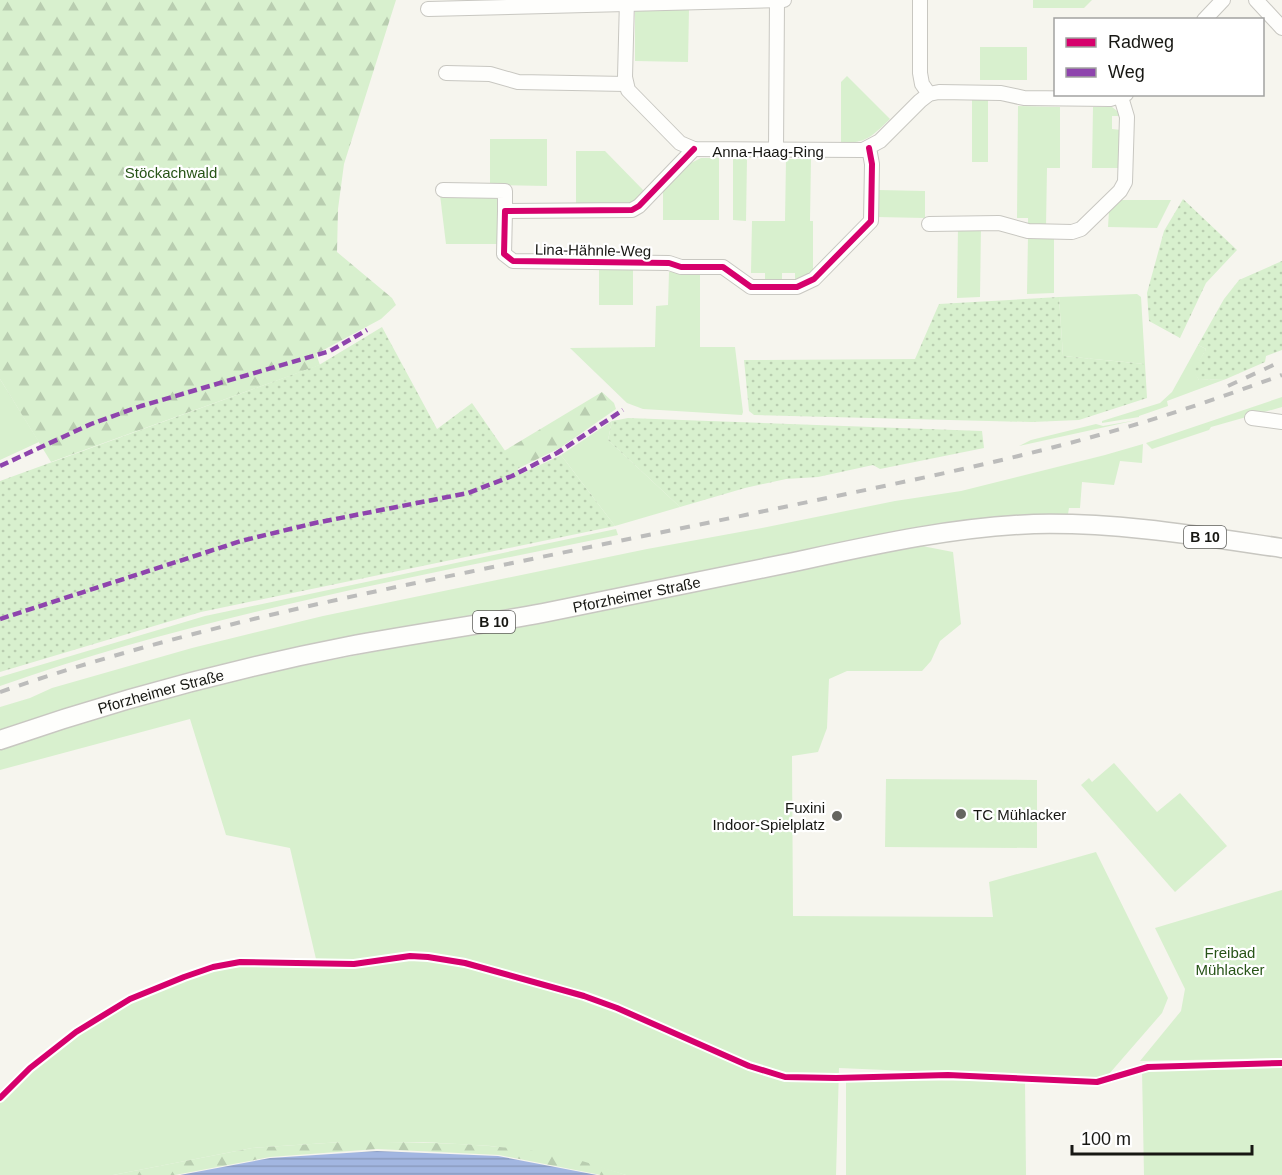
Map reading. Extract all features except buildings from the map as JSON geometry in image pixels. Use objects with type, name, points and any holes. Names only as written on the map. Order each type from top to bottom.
[{"type":"main road","name":"Pforzheimer Straße","points":[[0,740],[131,699],[262,665],[335,649],[539,614],[948,532],[1031,524],[1098,525],[1136,527],[1282,548]]},
{"type":"street","points":[[776,151],[777,0]]},
{"type":"street","points":[[428,9],[627,2],[784,0]]},
{"type":"street","points":[[920,0],[920,73],[922,84],[928,94]]},
{"type":"street","points":[[1206,18],[1223,0]]},
{"type":"street","points":[[1256,0],[1282,28]]},
{"type":"street","points":[[446,73],[490,74],[518,82],[626,84],[627,2]]},
{"type":"street","name":"Anna-Haag-Ring","points":[[626,84],[632,94],[680,143],[694,149],[857,151],[869,148]]},
{"type":"street","points":[[869,148],[880,141],[928,94],[939,92],[1001,93],[1028,98],[1110,99],[1124,96],[1125,182],[1120,191],[1081,229],[1072,232],[1046,232],[1028,231],[999,223],[929,224]]},
{"type":"street","name":"Lina-Hähnle-Weg","points":[[443,190],[505,191],[504,254],[513,261],[669,263],[681,267],[723,267],[751,287],[797,287],[814,279],[871,221],[872,164],[869,148]]},
{"type":"street","points":[[505,211],[632,210],[639,206],[684,162],[694,149]]},
{"type":"street","points":[[1252,418],[1282,423]]},
{"type":"green space","name":"Stöckachwald","points":[[0,0],[396,0],[344,164],[338,209],[337,252],[392,298],[396,305],[381,319],[316,354],[320,365],[51,462],[0,379]]},
{"type":"green space","points":[[1033,0],[1092,0],[1084,8],[1033,8]]},
{"type":"green space","points":[[689,8],[688,62],[635,61],[635,9]]},
{"type":"green space","points":[[980,47],[1027,47],[1027,80],[980,80]]},
{"type":"green space","points":[[847,76],[890,119],[868,138],[857,142],[841,143],[841,82]]},
{"type":"green space","points":[[972,100],[988,100],[988,162],[972,162]]},
{"type":"green space","points":[[1018,106],[1060,107],[1060,168],[1047,168],[1046,227],[1028,226],[1028,218],[1017,218]]},
{"type":"green space","points":[[1093,107],[1112,107],[1121,114],[1121,116],[1112,116],[1112,129],[1121,130],[1121,168],[1092,168]]},
{"type":"green space","points":[[490,139],[547,139],[547,186],[490,185]]},
{"type":"green space","points":[[576,151],[605,151],[645,192],[636,202],[625,205],[576,205]]},
{"type":"green space","points":[[701,158],[719,158],[719,220],[663,220],[663,189],[689,164]]},
{"type":"green space","points":[[733,158],[747,158],[746,221],[733,220]]},
{"type":"green space","points":[[786,159],[811,159],[810,221],[813,221],[813,274],[795,282],[795,273],[782,273],[782,282],[765,282],[765,273],[751,273],[752,221],[785,221]]},
{"type":"green space","points":[[878,190],[925,191],[925,218],[877,217]]},
{"type":"green space","points":[[440,195],[500,196],[500,244],[446,244]]},
{"type":"green space","points":[[1183,199],[1237,250],[1206,283],[1180,338],[1149,321],[1147,293],[1164,231]]},
{"type":"green space","points":[[1119,200],[1171,200],[1157,228],[1108,227],[1109,211]]},
{"type":"green space","points":[[958,227],[981,227],[980,297],[957,298]]},
{"type":"green space","points":[[1028,236],[1054,237],[1054,293],[1027,294]]},
{"type":"green space","points":[[1282,261],[1282,350],[1266,356],[1265,362],[1226,379],[1199,380],[1193,371],[1206,349],[1198,345],[1224,299],[1239,280]]},
{"type":"green space","points":[[599,267],[633,267],[633,305],[599,305]]},
{"type":"green space","points":[[669,272],[700,272],[700,347],[735,347],[742,415],[643,409],[627,403],[570,348],[655,347],[656,306],[668,305]]},
{"type":"green space","points":[[1137,294],[1141,297],[1145,364],[1063,356],[1059,297]]},
{"type":"green space","points":[[1059,297],[1063,356],[1145,364],[1147,398],[1079,420],[1032,422],[754,415],[749,411],[744,360],[915,359],[939,304]]},
{"type":"green space","points":[[382,327],[437,429],[472,403],[521,474],[561,455],[615,526],[201,612],[0,672],[0,481],[319,365]]},
{"type":"green space","points":[[1198,345],[1206,349],[1194,371],[1199,380],[1226,379],[1167,401],[1168,406],[1139,417],[1102,423],[1102,421],[1160,403],[1172,392]]},
{"type":"green space","points":[[0,379],[39,442],[0,460]]},
{"type":"green space","points":[[602,392],[614,403],[616,409],[560,448],[517,469],[504,451]]},
{"type":"green space","points":[[1282,397],[1282,407],[1211,427],[1209,430],[1152,449],[1146,443]]},
{"type":"green space","points":[[628,418],[982,431],[984,448],[880,469],[873,465],[818,477],[786,479],[680,507],[608,440],[612,421]]},
{"type":"green space","points":[[1137,420],[1019,446],[1031,440],[1096,424],[1103,426]]},
{"type":"green space","points":[[612,421],[608,440],[680,507],[615,526],[561,455]]},
{"type":"green space","points":[[1143,444],[1142,463],[1120,461],[1114,485],[1082,482],[1080,508],[1069,508],[1068,514],[994,518],[767,559],[0,732],[0,707],[30,698],[52,688],[192,648],[323,616],[647,549],[895,501],[961,491]]},
{"type":"green space","points":[[616,529],[618,535],[384,583],[229,618],[152,638],[0,686],[0,677],[205,616]]},
{"type":"green space","points":[[917,545],[953,552],[961,624],[940,641],[931,661],[922,671],[847,671],[829,679],[827,728],[818,752],[792,756],[793,916],[993,917],[989,882],[1096,852],[1168,998],[1162,1013],[1109,1074],[1092,1079],[839,1068],[836,1175],[626,1175],[561,1156],[491,1146],[423,1142],[342,1142],[252,1148],[113,1175],[0,1175],[0,1101],[47,1057],[74,1036],[133,999],[194,974],[225,966],[294,964],[316,959],[290,848],[226,835],[190,719],[0,770],[0,749],[104,715],[266,673]]},
{"type":"green space","name":"TC Mühlacker","points":[[1114,763],[1157,812],[1180,793],[1227,846],[1175,892],[1081,785],[1089,778],[1092,782]]},
{"type":"green space","name":"TC Mühlacker","points":[[886,779],[1037,780],[1037,848],[885,847]]},
{"type":"green space","name":"Freibad Mühlacker","points":[[1282,890],[1282,1058],[1140,1061],[1181,1011],[1185,989],[1155,928]]},
{"type":"green space","points":[[1282,1065],[1282,1175],[1144,1175],[1142,1070]]},
{"type":"green space","points":[[846,1080],[1025,1081],[1026,1175],[846,1175]]},
{"type":"green space","points":[[342,1142],[505,1147],[559,1155],[626,1175],[601,1175],[499,1155],[377,1149],[270,1157],[175,1175],[113,1175],[252,1148]]},
{"type":"water","points":[[377,1151],[498,1156],[597,1175],[180,1175],[270,1158]]},
{"type":"railway","points":[[1228,386],[1282,361]]},
{"type":"railway","points":[[0,692],[116,655],[292,610],[895,484],[1032,453],[1145,422],[1282,375]]},
{"type":"marked path","points":[[0,466],[91,424],[141,406],[330,351],[367,330]]},
{"type":"marked path","points":[[0,619],[241,541],[315,523],[468,493],[512,476],[557,453],[623,410]]},
{"type":"cycle path","points":[[694,149],[639,206],[632,210],[505,211],[504,254],[513,261],[669,263],[681,267],[723,267],[751,287],[797,287],[814,279],[871,221],[872,164],[869,148]]},
{"type":"cycle path","points":[[0,1098],[30,1068],[76,1032],[130,999],[184,977],[213,967],[240,962],[354,964],[410,956],[465,963],[584,996],[617,1008],[749,1066],[785,1077],[948,1075],[1097,1082],[1148,1067],[1282,1063]]},
{"type":"place","name":"TC Mühlacker","points":[[961,814]]},
{"type":"place","name":"Fuxini Indoor-Spielplatz","points":[[837,816]]}]
